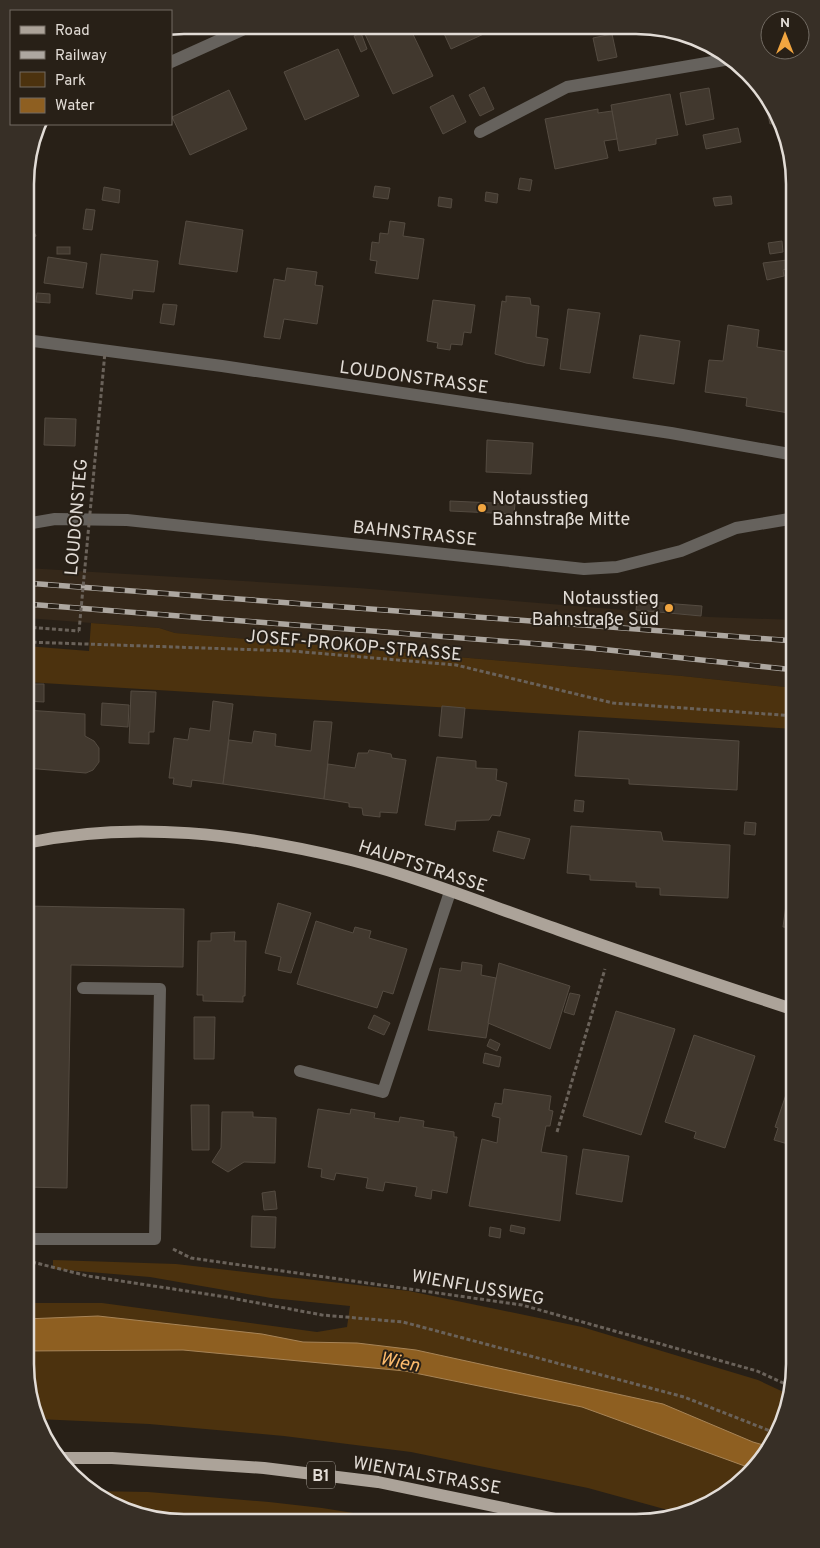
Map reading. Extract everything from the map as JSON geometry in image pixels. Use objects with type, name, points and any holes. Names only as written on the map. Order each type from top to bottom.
[{"type":"main road","name":"HAUPTSTRASSE","points":[[34,841],[108,832],[160,831],[263,842],[352,861],[450,892],[786,1007]]},
{"type":"main road","name":"WIENTALSTRASSE","points":[[68,1458],[112,1458],[254,1468],[378,1482],[532,1514]]},
{"type":"street","points":[[172,62],[233,34]]},
{"type":"street","points":[[480,132],[567,86],[722,61]]},
{"type":"street","name":"LOUDONSTRASSE","points":[[34,341],[222,366],[593,422],[786,454]]},
{"type":"street","name":"BAHNSTRASSE","points":[[34,523],[56,519],[127,520],[584,569],[617,567],[680,551],[736,528],[786,520]]},
{"type":"street","points":[[300,1071],[383,1092],[450,892]]},
{"type":"street","points":[[34,1239],[155,1239],[160,989],[83,988]]},
{"type":"path","name":"LOUDONSTEG","points":[[34,628],[79,631],[105,352]]},
{"type":"path","name":"JOSEF-PROKOP-STRASSE","points":[[34,642],[292,651],[456,664],[613,703],[786,715]]},
{"type":"path","points":[[557,1132],[612,949]]},
{"type":"path","name":"WIENFLUSSWEG","points":[[155,1239],[191,1258],[522,1306],[757,1371],[785,1383]]},
{"type":"path","points":[[34,1262],[88,1276],[226,1297],[322,1315],[403,1322],[684,1397],[770,1431]]},
{"type":"shaded area","points":[[34,568],[358,588],[709,617],[786,620],[786,687],[682,676],[175,633],[159,628],[34,619]]},
{"type":"green space","points":[[91,623],[159,628],[175,633],[682,676],[786,687],[786,728],[34,682],[34,647],[89,651]]},
{"type":"green space","points":[[53,1260],[176,1264],[409,1291],[582,1327],[758,1380],[783,1393],[775,1421],[766,1439],[742,1470],[711,1494],[693,1503],[669,1510],[588,1488],[411,1452],[284,1436],[149,1424],[45,1419],[37,1393],[34,1374],[34,1303],[102,1303],[317,1332],[347,1327],[350,1306],[271,1298],[150,1277],[53,1269]]},
{"type":"green space","points":[[105,1491],[148,1492],[322,1508],[360,1514],[165,1513],[127,1503]]},
{"type":"water","name":"Wien","points":[[98,1316],[262,1334],[303,1342],[357,1343],[416,1350],[663,1404],[762,1445],[745,1466],[582,1407],[405,1371],[183,1350],[34,1351],[34,1319]]},
{"type":"building","points":[[361,34],[367,49],[361,52],[354,36]]},
{"type":"building","points":[[365,34],[413,34],[433,76],[393,94]]},
{"type":"building","points":[[444,34],[484,34],[451,49]]},
{"type":"building","points":[[612,34],[617,57],[598,61],[593,38]]},
{"type":"building","points":[[338,49],[359,96],[305,120],[284,72]]},
{"type":"building","points":[[484,87],[494,109],[480,116],[469,95]]},
{"type":"building","points":[[709,88],[714,119],[686,125],[680,93]]},
{"type":"building","points":[[229,90],[247,129],[190,155],[172,117]]},
{"type":"building","points":[[670,94],[678,135],[656,139],[656,144],[619,151],[611,105]]},
{"type":"building","points":[[453,95],[466,122],[443,134],[430,107]]},
{"type":"building","points":[[598,109],[598,113],[612,111],[617,139],[604,141],[608,158],[555,169],[545,119]]},
{"type":"building","points":[[767,111],[773,124],[770,124]]},
{"type":"building","points":[[738,128],[741,142],[706,149],[703,135]]},
{"type":"building","points":[[520,178],[532,180],[530,191],[518,189]]},
{"type":"building","points":[[375,186],[390,188],[388,199],[373,197]]},
{"type":"building","points":[[104,187],[120,190],[119,203],[102,200]]},
{"type":"building","points":[[486,192],[498,194],[497,203],[485,201]]},
{"type":"building","points":[[731,196],[732,204],[715,206],[713,198]]},
{"type":"building","points":[[439,197],[452,199],[451,208],[438,206]]},
{"type":"building","points":[[86,209],[95,210],[92,230],[83,229]]},
{"type":"building","points":[[186,221],[243,230],[237,272],[179,264]]},
{"type":"building","points":[[390,221],[405,223],[403,236],[424,239],[418,279],[375,273],[377,261],[370,260],[372,242],[379,243],[380,233],[388,234]]},
{"type":"building","points":[[782,241],[783,252],[770,254],[768,243]]},
{"type":"building","points":[[57,247],[70,247],[70,254],[57,254]]},
{"type":"building","points":[[101,254],[158,261],[154,292],[133,290],[132,299],[96,294]]},
{"type":"building","points":[[48,257],[87,263],[83,288],[44,283]]},
{"type":"building","points":[[786,260],[786,269],[783,270],[784,276],[767,280],[763,263]]},
{"type":"building","points":[[287,268],[317,272],[315,285],[323,286],[317,324],[284,319],[280,339],[264,337],[274,279],[285,281]]},
{"type":"building","points":[[37,293],[50,294],[50,303],[36,302]]},
{"type":"building","points":[[506,296],[530,298],[531,305],[539,306],[536,337],[548,339],[544,366],[495,354],[502,301],[506,302]]},
{"type":"building","points":[[433,300],[475,305],[471,333],[464,332],[462,345],[451,344],[450,350],[437,348],[438,343],[427,341]]},
{"type":"building","points":[[163,304],[177,305],[174,325],[160,323]]},
{"type":"building","points":[[568,309],[600,313],[590,373],[560,369]]},
{"type":"building","points":[[728,325],[759,330],[757,347],[786,352],[786,413],[746,406],[747,398],[705,392],[709,360],[723,361]]},
{"type":"building","points":[[640,335],[680,341],[674,384],[633,378]]},
{"type":"building","points":[[45,418],[76,419],[75,446],[44,445]]},
{"type":"building","points":[[487,440],[533,443],[531,474],[486,472]]},
{"type":"building","name":"Notausstieg Bahnstraße Mitte","points":[[450,501],[515,504],[514,514],[450,511]]},
{"type":"building","name":"Notausstieg Bahnstraße Süd","points":[[637,601],[702,606],[701,616],[636,610]]},
{"type":"building","points":[[34,684],[44,684],[44,702],[34,701]]},
{"type":"building","points":[[131,691],[156,692],[154,732],[149,732],[149,744],[129,743]]},
{"type":"building","points":[[213,701],[233,704],[223,784],[192,780],[191,787],[173,784],[174,778],[169,778],[174,738],[188,740],[190,728],[210,731]]},
{"type":"building","points":[[102,703],[129,705],[128,727],[101,725]]},
{"type":"building","points":[[442,706],[465,708],[462,738],[439,736]]},
{"type":"building","points":[[34,711],[85,714],[85,736],[94,741],[99,748],[99,762],[93,770],[86,773],[34,769]]},
{"type":"building","points":[[314,721],[332,722],[324,799],[223,784],[229,740],[252,743],[254,731],[276,734],[275,746],[311,751]]},
{"type":"building","points":[[579,731],[739,741],[737,790],[629,784],[629,779],[575,776]]},
{"type":"building","points":[[369,750],[391,754],[392,758],[406,760],[397,813],[380,812],[380,817],[363,815],[362,808],[349,807],[349,803],[324,799],[328,764],[355,768],[358,753],[368,753]]},
{"type":"building","points":[[437,757],[476,761],[476,768],[497,769],[496,780],[507,783],[500,816],[492,815],[489,820],[456,821],[455,830],[425,825]]},
{"type":"building","points":[[575,800],[584,801],[583,812],[574,811]]},
{"type":"building","points":[[745,822],[756,823],[755,835],[744,834]]},
{"type":"building","points":[[571,826],[661,832],[663,841],[730,845],[728,898],[660,895],[660,888],[636,887],[636,882],[590,880],[590,875],[567,873]]},
{"type":"building","points":[[498,831],[530,839],[524,859],[493,851]]},
{"type":"building","points":[[278,903],[311,913],[291,973],[278,970],[281,957],[265,953]]},
{"type":"building","points":[[786,905],[786,927],[783,927]]},
{"type":"building","points":[[34,906],[184,909],[183,967],[71,965],[67,1188],[34,1187]]},
{"type":"building","points":[[316,921],[353,933],[355,927],[371,931],[369,938],[407,949],[393,994],[383,991],[377,1008],[297,984]]},
{"type":"building","points":[[235,932],[234,941],[246,941],[245,996],[243,996],[243,1002],[203,1001],[203,995],[197,995],[198,941],[211,941],[211,933]]},
{"type":"building","points":[[462,962],[482,965],[481,975],[496,978],[486,1038],[428,1030],[440,968],[461,971]]},
{"type":"building","points":[[499,963],[570,986],[550,1049],[488,1023]]},
{"type":"building","points":[[570,993],[580,995],[574,1015],[564,1012]]},
{"type":"building","points":[[616,1011],[675,1029],[641,1135],[583,1116]]},
{"type":"building","points":[[374,1015],[390,1023],[384,1035],[368,1028]]},
{"type":"building","points":[[194,1017],[215,1017],[214,1059],[194,1059]]},
{"type":"building","points":[[694,1035],[755,1056],[725,1148],[694,1138],[696,1132],[665,1122]]},
{"type":"building","points":[[490,1039],[500,1044],[497,1051],[487,1046]]},
{"type":"building","points":[[485,1053],[501,1057],[499,1067],[483,1063]]},
{"type":"building","points":[[504,1089],[551,1096],[549,1110],[553,1111],[550,1126],[546,1126],[541,1152],[567,1156],[560,1221],[469,1206],[482,1139],[497,1143],[500,1118],[492,1116],[495,1103],[502,1104]]},
{"type":"building","points":[[786,1095],[786,1143],[774,1140],[778,1128],[775,1127]]},
{"type":"building","points":[[191,1105],[209,1105],[209,1150],[192,1150]]},
{"type":"building","points":[[318,1109],[350,1114],[351,1109],[375,1113],[374,1118],[399,1122],[400,1117],[424,1121],[423,1127],[454,1132],[454,1137],[457,1137],[447,1193],[432,1190],[431,1199],[415,1196],[417,1187],[385,1182],[383,1191],[366,1188],[368,1178],[336,1173],[334,1180],[321,1177],[322,1169],[308,1167]]},
{"type":"building","points":[[222,1112],[253,1112],[253,1117],[276,1118],[275,1163],[244,1162],[228,1172],[212,1162],[221,1148]]},
{"type":"building","points":[[583,1149],[629,1156],[622,1202],[576,1194]]},
{"type":"building","points":[[275,1191],[277,1209],[264,1210],[262,1193]]},
{"type":"building","points":[[252,1216],[276,1217],[275,1248],[251,1247]]},
{"type":"building","points":[[511,1225],[525,1228],[524,1234],[510,1231]]},
{"type":"building","points":[[490,1227],[501,1229],[500,1238],[489,1236]]},
{"type":"railway","points":[[34,584],[786,640]]},
{"type":"railway","points":[[34,605],[590,648],[786,669]]},
{"type":"place","name":"Notausstieg Bahnstraße Mitte","points":[[482,508]]},
{"type":"place","name":"Notausstieg Bahnstraße Süd","points":[[669,608]]}]
